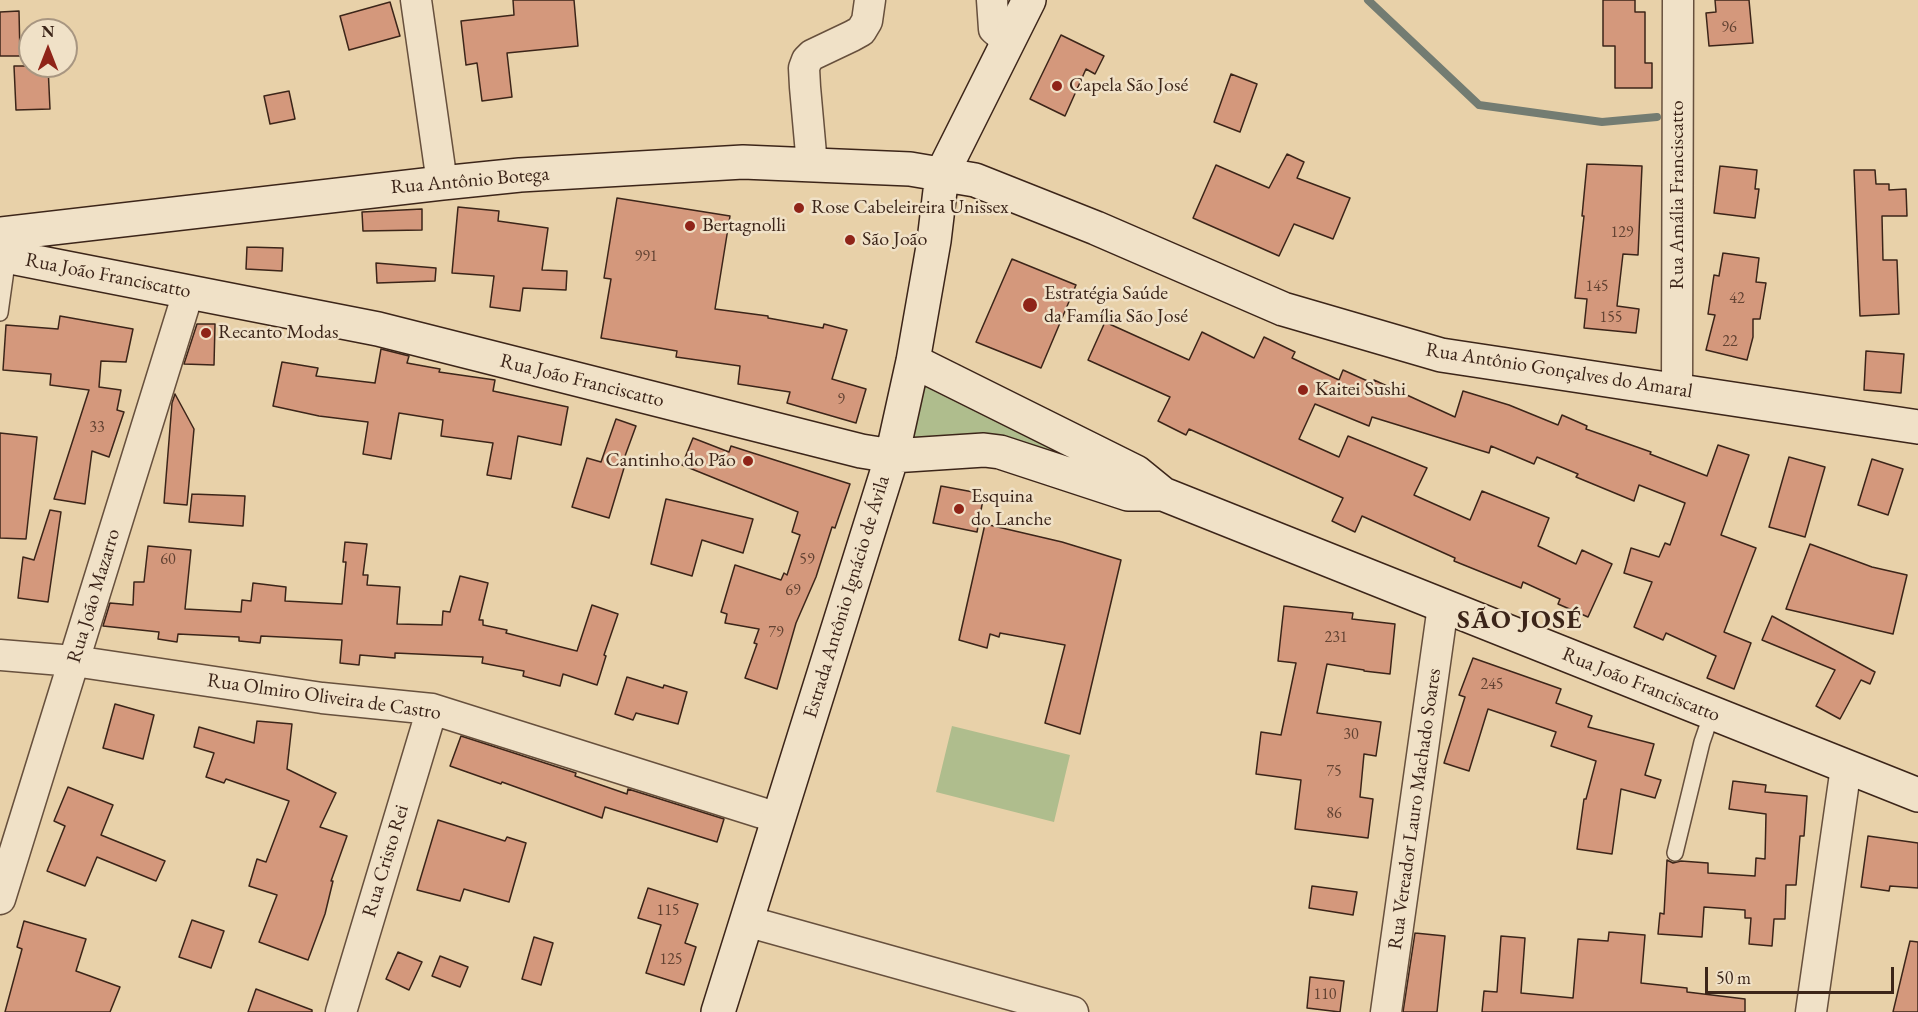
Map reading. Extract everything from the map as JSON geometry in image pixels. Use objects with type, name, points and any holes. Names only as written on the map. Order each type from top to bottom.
[{"type":"street","points":[[416,0],[442,183]]},
{"type":"street","points":[[812,165],[804,68],[812,55],[861,31],[867,21],[870,0]]},
{"type":"street","points":[[992,0],[994,29],[1008,41]]},
{"type":"street","name":"Estrada Antônio Ignácio de Ávila","points":[[718,1012],[892,456],[913,361],[934,241],[942,174],[1029,0]]},
{"type":"street","name":"Rua Amália Franciscatto","points":[[1677,390],[1678,0]]},
{"type":"street","name":"Rua Antônio Botega","points":[[3,248],[442,183],[520,176],[743,162],[910,169],[942,174]]},
{"type":"street","name":"Rua Antônio Gonçalves do Amaral","points":[[942,174],[975,180],[1096,228],[1283,309],[1441,355],[1918,427]]},
{"type":"street","name":"Rua João Franciscatto","points":[[3,248],[188,293],[218,297],[378,330],[861,451],[892,456],[984,450],[1000,452],[1128,494],[1163,494]]},
{"type":"street","name":"Rua João Mazarro","points":[[0,899],[188,293]]},
{"type":"street","name":"Rua João Franciscatto","points":[[913,361],[1136,472],[1163,494],[1918,795]]},
{"type":"street","name":"Rua Vereador Lauro Machado Soares","points":[[1386,1012],[1443,606]]},
{"type":"street","name":"Rua Olmiro Oliveira de Castro","points":[[0,655],[74,661],[322,698],[432,709],[778,818]]},
{"type":"street","name":"Rua Cristo Rei","points":[[341,1012],[432,709]]},
{"type":"street","points":[[1811,1012],[1846,767]]},
{"type":"street","points":[[746,921],[1073,1012]]},
{"type":"lane","points":[[0,313],[3,248]]},
{"type":"lane","points":[[1675,853],[1702,742],[1712,713]]},
{"type":"green space","points":[[930,384],[1106,469],[914,443],[911,433],[921,386]]},
{"type":"green space","points":[[952,726],[1070,755],[1054,822],[936,792]]},
{"type":"building","points":[[513,0],[574,0],[578,46],[507,53],[512,97],[482,101],[477,63],[466,65],[461,21],[514,15]]},
{"type":"building","points":[[1603,0],[1635,0],[1635,12],[1645,12],[1645,63],[1652,63],[1652,88],[1615,88],[1615,46],[1603,46]]},
{"type":"building","points":[[1715,0],[1749,0],[1753,43],[1709,46],[1706,13],[1716,12]]},
{"type":"building","points":[[390,2],[400,36],[349,50],[340,16]]},
{"type":"building","points":[[19,11],[18,56],[0,56],[0,12]]},
{"type":"building","name":"Capela São José","points":[[1061,35],[1104,56],[1095,74],[1086,69],[1065,116],[1030,99]]},
{"type":"building","points":[[14,66],[18,66],[18,78],[49,78],[50,109],[16,110]]},
{"type":"building","points":[[1231,74],[1257,84],[1240,132],[1214,122]]},
{"type":"building","points":[[289,91],[295,119],[270,124],[264,96]]},
{"type":"building","points":[[1287,154],[1304,162],[1297,178],[1350,198],[1333,239],[1294,224],[1279,256],[1193,218],[1216,165],[1269,188]]},
{"type":"building","points":[[1587,164],[1642,166],[1638,255],[1623,254],[1617,306],[1639,309],[1636,333],[1584,328],[1587,299],[1575,298]]},
{"type":"building","points":[[1720,166],[1757,170],[1755,189],[1759,189],[1755,218],[1714,213]]},
{"type":"building","points":[[1854,170],[1875,170],[1876,184],[1889,184],[1889,190],[1906,189],[1907,216],[1882,216],[1883,260],[1897,260],[1899,314],[1860,316]]},
{"type":"building","points":[[617,198],[730,216],[715,309],[768,316],[768,318],[823,328],[824,324],[847,330],[832,379],[866,389],[856,423],[787,403],[790,392],[738,384],[740,366],[676,357],[677,351],[601,338],[611,279],[604,278]]},
{"type":"building","points":[[458,207],[499,211],[498,221],[548,228],[542,270],[567,271],[566,290],[523,288],[520,311],[490,307],[494,276],[452,273]]},
{"type":"building","points":[[422,209],[422,230],[363,231],[362,212]]},
{"type":"building","points":[[247,247],[283,248],[282,271],[246,269]]},
{"type":"building","points":[[1723,253],[1759,258],[1756,282],[1766,283],[1760,319],[1753,319],[1753,337],[1747,360],[1706,350],[1715,315],[1708,314],[1714,275],[1719,276]]},
{"type":"building","name":"Estratégia Saúde da Família São José","points":[[1012,259],[1076,285],[1041,368],[976,342]]},
{"type":"building","points":[[376,263],[436,268],[435,281],[377,283]]},
{"type":"building","points":[[60,316],[133,329],[126,362],[101,361],[99,387],[121,390],[117,410],[124,412],[109,457],[92,451],[85,504],[54,499],[89,390],[50,385],[51,374],[3,370],[6,325],[58,329]]},
{"type":"building","points":[[1105,322],[1189,360],[1202,332],[1254,358],[1264,337],[1295,352],[1292,358],[1339,380],[1343,370],[1372,383],[1374,380],[1455,417],[1463,391],[1509,405],[1558,425],[1562,415],[1587,426],[1586,429],[1651,452],[1650,454],[1707,476],[1718,445],[1749,455],[1721,535],[1756,548],[1724,632],[1751,643],[1734,689],[1707,678],[1716,656],[1666,633],[1663,640],[1634,627],[1652,582],[1624,573],[1631,548],[1659,557],[1665,543],[1670,545],[1685,503],[1639,485],[1634,501],[1576,477],[1578,474],[1537,457],[1534,464],[1491,446],[1489,453],[1372,417],[1369,426],[1315,404],[1299,439],[1339,457],[1348,436],[1427,468],[1414,495],[1470,520],[1482,491],[1549,518],[1538,546],[1576,564],[1582,550],[1612,564],[1588,617],[1558,604],[1560,599],[1523,582],[1521,588],[1454,561],[1455,558],[1362,516],[1355,532],[1332,521],[1343,498],[1189,429],[1186,435],[1158,421],[1170,397],[1088,360]]},
{"type":"building","points":[[197,324],[215,324],[214,365],[184,364]]},
{"type":"building","points":[[381,349],[409,356],[407,363],[440,369],[439,372],[495,380],[493,391],[568,407],[561,445],[518,436],[511,479],[487,475],[493,443],[441,436],[443,420],[399,413],[391,459],[363,454],[368,422],[319,416],[273,406],[282,362],[318,368],[316,376],[375,383]]},
{"type":"building","points":[[1866,351],[1904,354],[1901,393],[1864,390]]},
{"type":"building","points":[[175,394],[194,429],[187,505],[164,503],[172,403]]},
{"type":"building","points":[[616,419],[636,426],[621,467],[624,468],[609,518],[572,507],[587,458],[601,462]]},
{"type":"building","points":[[0,433],[37,437],[26,539],[0,538]]},
{"type":"building","points":[[693,438],[729,452],[731,446],[850,484],[835,528],[832,527],[816,577],[796,623],[777,689],[745,678],[757,644],[754,643],[759,629],[725,623],[727,614],[721,612],[735,565],[781,580],[784,573],[787,575],[800,535],[792,532],[798,512],[682,465]]},
{"type":"building","points":[[1789,457],[1825,467],[1805,537],[1769,527]]},
{"type":"building","points":[[1872,459],[1903,469],[1888,515],[1858,505]]},
{"type":"building","name":"Esquina do Lanche","points":[[941,486],[984,494],[977,532],[933,523]]},
{"type":"building","points":[[192,494],[245,496],[243,526],[189,522]]},
{"type":"building","points":[[666,499],[753,519],[743,553],[702,540],[692,576],[651,564]]},
{"type":"building","points":[[50,510],[61,512],[48,602],[18,598],[23,557],[34,560]]},
{"type":"building","points":[[985,524],[1062,542],[1121,560],[1080,734],[1045,723],[1065,645],[1000,633],[999,637],[990,634],[987,648],[959,640]]},
{"type":"building","points":[[345,542],[367,544],[363,575],[368,575],[367,585],[400,587],[397,624],[442,625],[443,611],[450,612],[460,576],[488,583],[479,620],[483,620],[483,625],[577,651],[592,605],[618,614],[597,685],[563,674],[560,686],[523,676],[524,671],[482,663],[483,657],[395,653],[395,658],[360,655],[359,665],[340,663],[342,640],[261,636],[260,643],[239,641],[239,637],[178,634],[177,642],[158,639],[159,632],[103,626],[110,603],[133,605],[134,582],[144,582],[148,546],[191,550],[185,609],[241,612],[242,600],[251,601],[253,583],[286,587],[285,601],[342,604],[346,562],[343,562]]},
{"type":"building","points":[[1810,544],[1872,567],[1907,575],[1893,634],[1786,609]]},
{"type":"building","points":[[1284,606],[1353,613],[1352,619],[1395,624],[1390,674],[1327,664],[1317,713],[1381,722],[1376,756],[1364,754],[1360,797],[1373,799],[1368,838],[1295,829],[1301,780],[1256,774],[1261,732],[1281,735],[1296,663],[1278,661]]},
{"type":"building","points":[[1772,616],[1875,672],[1870,684],[1861,680],[1840,719],[1816,706],[1835,670],[1762,640]]},
{"type":"building","points":[[1473,658],[1561,689],[1556,703],[1592,716],[1588,727],[1654,744],[1645,775],[1661,780],[1655,798],[1621,789],[1612,854],[1577,849],[1584,799],[1586,799],[1596,761],[1551,746],[1556,732],[1488,709],[1469,771],[1444,763],[1465,697],[1459,695]]},
{"type":"building","points":[[627,677],[663,688],[664,685],[687,692],[678,724],[636,713],[633,720],[615,714]]},
{"type":"building","points":[[115,704],[154,715],[143,759],[103,748]]},
{"type":"building","points":[[257,721],[292,724],[287,769],[336,793],[320,827],[347,836],[331,881],[333,881],[325,914],[308,960],[259,942],[277,895],[249,886],[257,859],[266,862],[289,801],[226,779],[224,783],[206,777],[214,753],[194,747],[199,727],[254,743]]},
{"type":"building","points":[[461,736],[576,773],[575,776],[627,794],[628,789],[724,819],[717,842],[605,807],[602,818],[450,766]]},
{"type":"building","points":[[1733,781],[1766,785],[1765,792],[1807,796],[1804,836],[1800,836],[1796,885],[1786,885],[1785,919],[1774,919],[1772,946],[1749,944],[1751,918],[1745,918],[1745,910],[1704,907],[1702,937],[1658,934],[1660,913],[1664,914],[1667,860],[1673,863],[1681,861],[1708,863],[1708,873],[1755,876],[1756,858],[1765,859],[1766,814],[1729,809]]},
{"type":"building","points":[[68,787],[113,805],[101,835],[165,861],[156,881],[97,857],[85,886],[47,871],[65,826],[54,821]]},
{"type":"building","points":[[438,820],[505,841],[507,837],[526,843],[509,902],[464,889],[460,901],[417,890]]},
{"type":"building","points":[[1868,836],[1918,843],[1918,888],[1890,886],[1889,891],[1861,887]]},
{"type":"building","points":[[1312,886],[1357,892],[1353,915],[1309,908]]},
{"type":"building","points":[[648,888],[698,904],[685,943],[696,947],[684,985],[646,973],[661,925],[638,918]]},
{"type":"building","points":[[192,920],[224,931],[211,968],[179,957]]},
{"type":"building","points":[[24,921],[86,939],[76,971],[120,987],[110,1012],[5,1012],[22,949],[17,947]]},
{"type":"building","points":[[1609,932],[1645,935],[1641,983],[1687,988],[1687,992],[1745,999],[1745,1012],[1482,1012],[1484,991],[1497,992],[1501,936],[1525,938],[1521,993],[1573,998],[1578,939],[1608,941]]},
{"type":"building","points":[[1415,933],[1445,936],[1437,1012],[1403,1012]]},
{"type":"building","points":[[534,937],[553,943],[541,985],[522,979]]},
{"type":"building","points":[[1910,941],[1918,942],[1918,1012],[1893,1012]]},
{"type":"building","points":[[398,952],[422,962],[409,990],[386,979]]},
{"type":"building","points":[[440,956],[468,967],[460,987],[432,976]]},
{"type":"building","points":[[1310,977],[1344,981],[1340,1012],[1307,1008]]},
{"type":"building","points":[[256,989],[312,1010],[312,1012],[248,1012]]},
{"type":"waterway","points":[[1368,0],[1479,105],[1602,122],[1657,117]]},
{"type":"place","name":"Capela São José","points":[[1057,86]]},
{"type":"place","name":"Rose Cabeleireira Unissex","points":[[799,208]]},
{"type":"place","name":"Bertagnolli","points":[[690,226]]},
{"type":"place","name":"São João","points":[[850,240]]},
{"type":"place","name":"Estratégia Saúde da Família São José","points":[[1030,305]]},
{"type":"place","name":"Recanto Modas","points":[[206,333]]},
{"type":"place","name":"Kaitei Sushi","points":[[1303,390]]},
{"type":"place","name":"Cantinho do Pão","points":[[748,461]]},
{"type":"place","name":"Esquina do Lanche","points":[[959,509]]},
{"type":"district","name":"SÃO JOSÉ","points":[[1520,621]]}]
